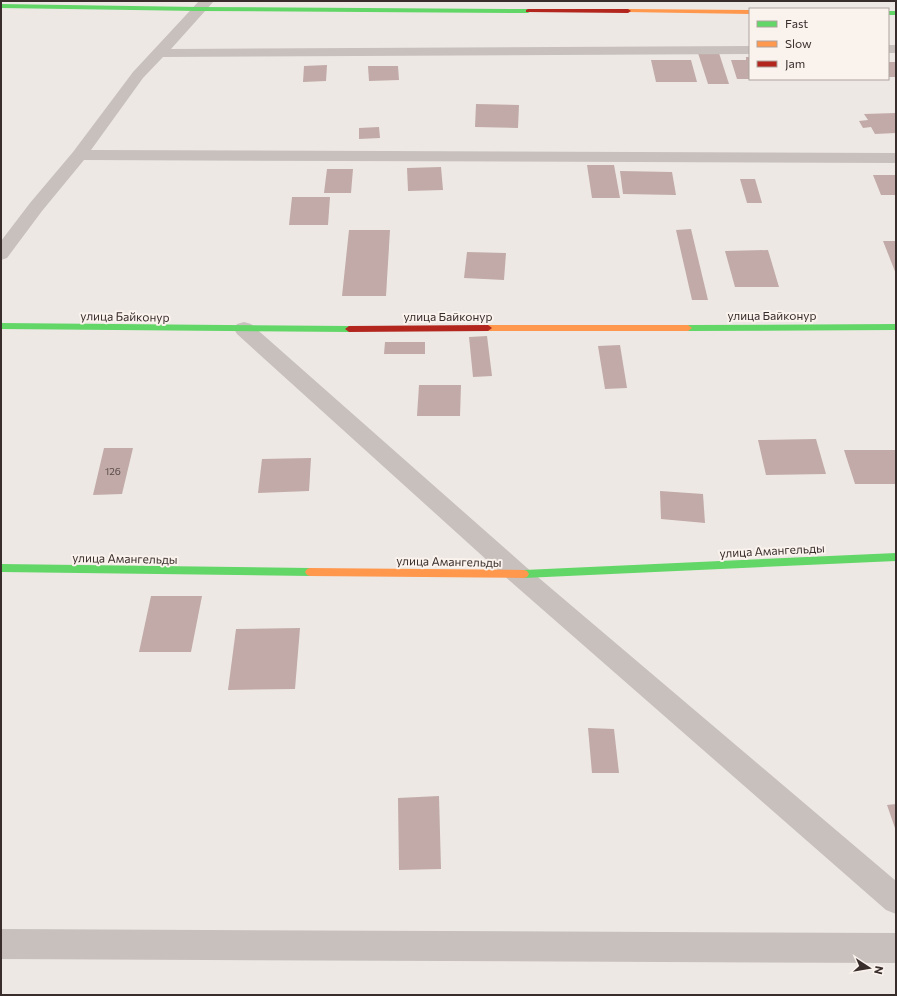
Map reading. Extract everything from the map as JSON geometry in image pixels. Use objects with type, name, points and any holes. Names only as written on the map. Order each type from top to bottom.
[{"type":"street","points":[[1,6],[120,4],[749,12]]},
{"type":"street","points":[[1,254],[36,207],[79,155],[138,75],[202,5]]},
{"type":"street","points":[[158,53],[749,50]]},
{"type":"street","points":[[79,155],[896,158]]},
{"type":"street","name":"улица Байконур","points":[[1,326],[244,329],[896,327]]},
{"type":"street","points":[[244,329],[518,574],[896,900]]},
{"type":"street","name":"улица Амангельды","points":[[1,568],[518,574],[896,557]]},
{"type":"street","points":[[1,944],[896,948]]},
{"type":"building","points":[[698,53],[719,53],[729,84],[708,84]]},
{"type":"building","points":[[746,57],[749,57],[749,79],[737,79],[731,60],[746,60]]},
{"type":"building","points":[[651,60],[691,60],[697,82],[656,82]]},
{"type":"building","points":[[889,62],[896,62],[896,77],[889,77]]},
{"type":"building","points":[[327,65],[326,81],[303,82],[304,66]]},
{"type":"building","points":[[368,66],[398,66],[399,80],[369,81]]},
{"type":"building","points":[[476,104],[519,105],[518,128],[475,127]]},
{"type":"building","points":[[896,113],[896,133],[875,134],[871,127],[863,128],[859,121],[868,120],[864,114]]},
{"type":"building","points":[[379,127],[380,138],[359,139],[359,128]]},
{"type":"building","points":[[587,165],[614,165],[620,198],[592,198]]},
{"type":"building","points":[[441,167],[443,190],[408,191],[407,168]]},
{"type":"building","points":[[327,169],[353,169],[351,193],[324,193]]},
{"type":"building","points":[[620,171],[672,172],[676,195],[623,194]]},
{"type":"building","points":[[873,175],[896,175],[896,195],[881,195]]},
{"type":"building","points":[[740,179],[755,179],[762,203],[747,203]]},
{"type":"building","points":[[292,197],[330,197],[328,225],[289,225]]},
{"type":"building","points":[[691,229],[708,300],[692,300],[676,230]]},
{"type":"building","points":[[349,230],[390,230],[386,296],[342,296]]},
{"type":"building","points":[[883,241],[895,241],[896,274]]},
{"type":"building","points":[[768,250],[779,287],[735,287],[725,251]]},
{"type":"building","points":[[467,252],[506,253],[504,280],[464,278]]},
{"type":"building","points":[[487,336],[492,376],[473,377],[469,337]]},
{"type":"building","points":[[385,342],[425,342],[425,354],[384,354]]},
{"type":"building","points":[[620,345],[627,388],[605,389],[598,346]]},
{"type":"building","points":[[419,385],[461,385],[460,416],[417,416]]},
{"type":"building","points":[[816,439],[826,474],[766,475],[758,440]]},
{"type":"building","points":[[104,448],[133,448],[122,494],[93,495]]},
{"type":"building","points":[[844,450],[896,450],[896,484],[855,484]]},
{"type":"building","points":[[311,458],[309,491],[258,493],[262,459]]},
{"type":"building","points":[[660,491],[703,494],[705,523],[661,519]]},
{"type":"building","points":[[151,596],[202,596],[191,652],[139,652]]},
{"type":"building","points":[[300,628],[295,689],[228,690],[236,629]]},
{"type":"building","points":[[588,728],[614,729],[619,773],[592,773]]},
{"type":"building","points":[[439,796],[441,869],[399,870],[398,798]]},
{"type":"building","points":[[896,804],[896,831],[887,805]]},
{"type":"traffic: fast","points":[[1,6],[528,11]]},
{"type":"traffic: fast","points":[[889,13],[896,13]]},
{"type":"traffic: fast","points":[[1,326],[349,329]]},
{"type":"traffic: fast","points":[[688,328],[896,327]]},
{"type":"traffic: fast","points":[[524,574],[896,557]]},
{"type":"traffic: fast","points":[[1,568],[310,572]]},
{"type":"traffic: slow","points":[[628,11],[749,12]]},
{"type":"traffic: slow","points":[[488,328],[688,328]]},
{"type":"traffic: slow","points":[[310,572],[524,574]]},
{"type":"traffic: jam","points":[[528,11],[628,11]]},
{"type":"traffic: jam","points":[[349,329],[488,328]]}]
